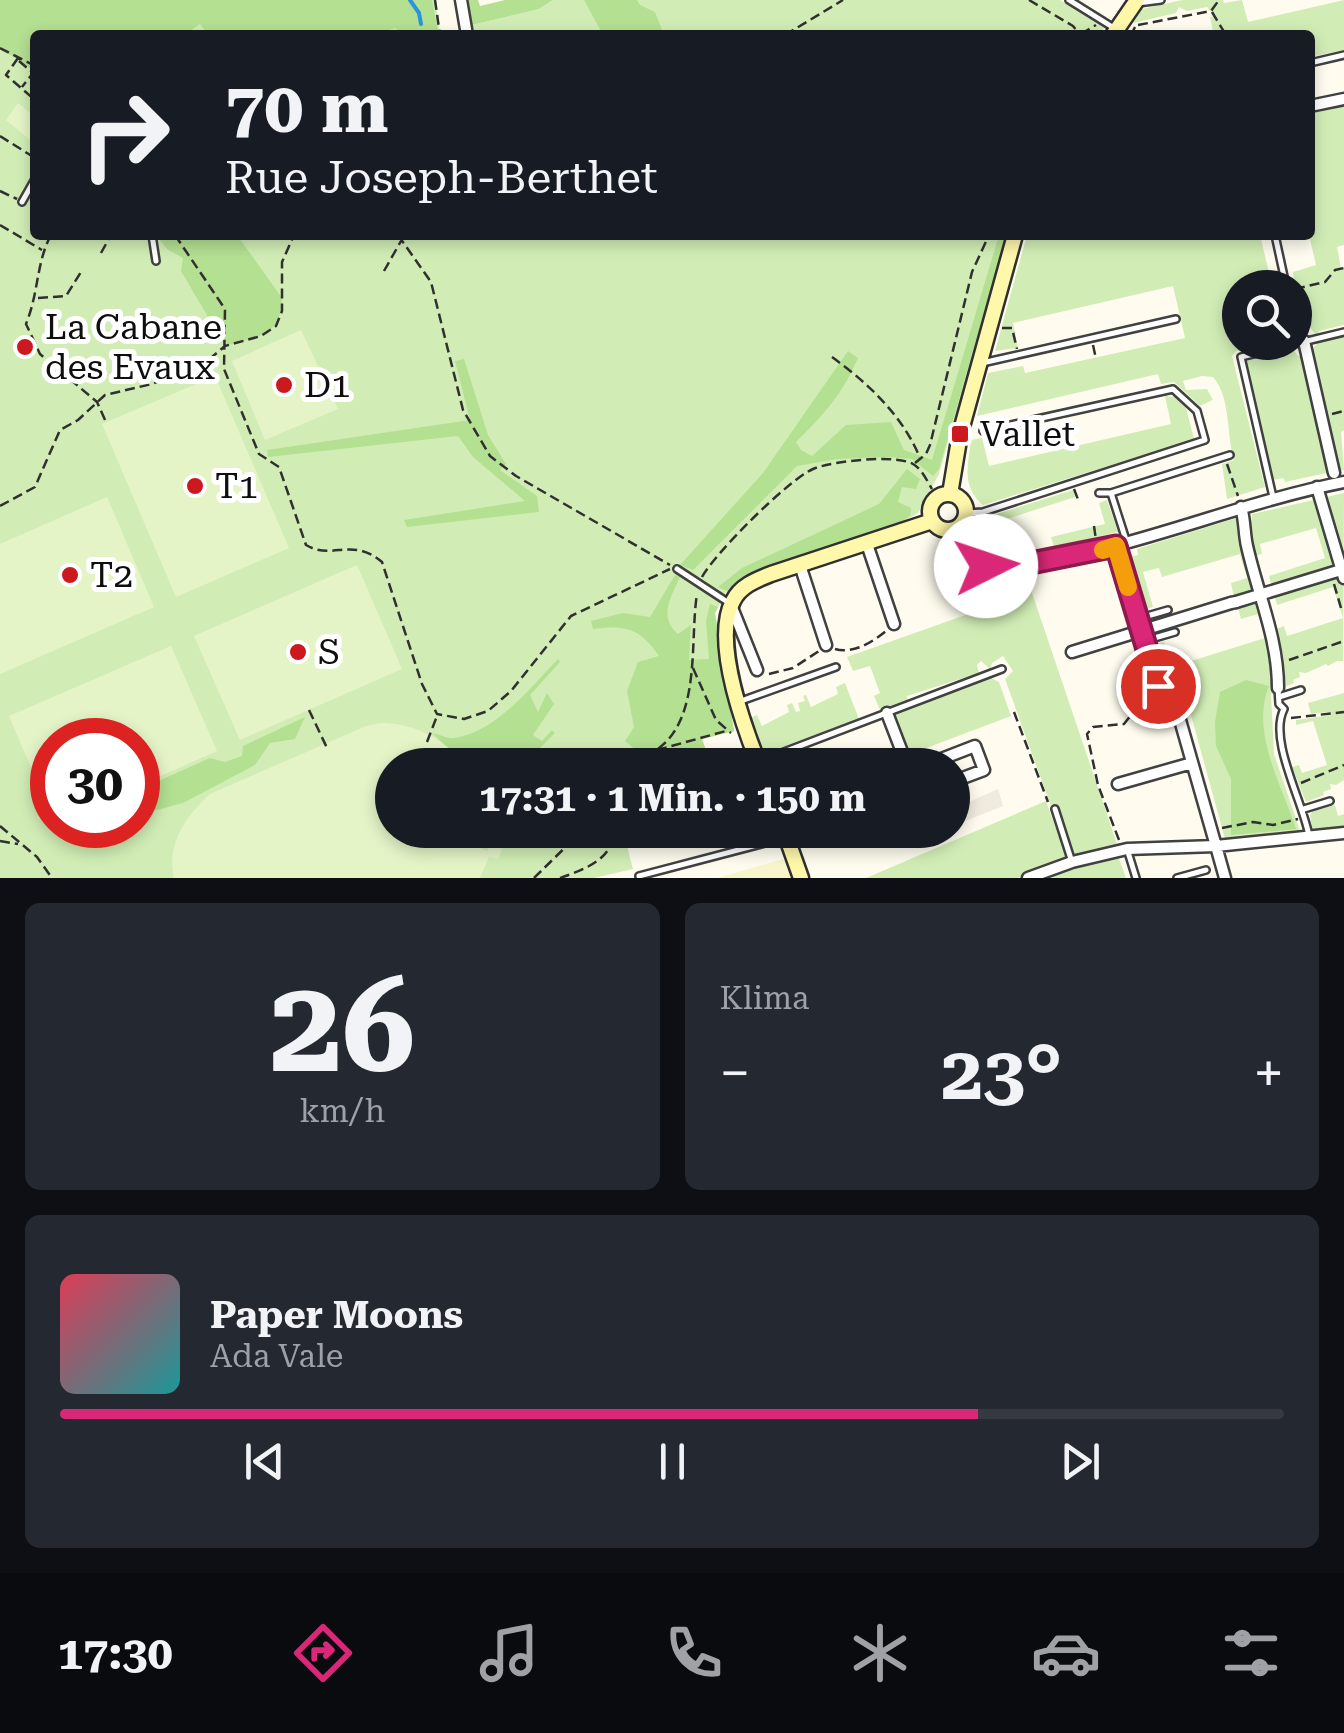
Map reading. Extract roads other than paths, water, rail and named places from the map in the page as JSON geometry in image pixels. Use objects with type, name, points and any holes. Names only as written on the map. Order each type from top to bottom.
[{"type":"street","points":[[461,0],[466,30]]},
{"type":"street","points":[[1123,30],[1136,1]]},
{"type":"street","points":[[1315,105],[1344,98]]},
{"type":"street","points":[[950,494],[960,434],[1014,240]]},
{"type":"street","points":[[1308,360],[1334,472]]},
{"type":"street","points":[[956,529],[973,558],[992,567],[1089,554],[1240,501],[1344,482]]},
{"type":"street","points":[[1072,652],[1339,574],[1316,488]]},
{"type":"street","points":[[950,494],[964,502],[967,512],[956,529],[940,529],[932,520],[932,504],[940,495],[950,494]]},
{"type":"street","points":[[1240,501],[1246,522],[1245,541],[1278,664],[1279,693]]},
{"type":"street","points":[[753,748],[738,702],[728,646],[727,621],[731,604],[740,591],[757,579],[932,520]]},
{"type":"street","points":[[867,544],[894,624]]},
{"type":"street","points":[[1121,545],[1140,630],[1158,686],[1178,713],[1225,878]]},
{"type":"street","points":[[800,565],[826,645]]},
{"type":"street","points":[[731,604],[757,670]]},
{"type":"street","points":[[887,713],[900,748]]},
{"type":"street","points":[[970,748],[975,746],[984,770],[970,775]]},
{"type":"street","points":[[1118,784],[1192,763]]},
{"type":"street","points":[[1035,877],[1072,862],[1126,849],[1216,846],[1344,832]]},
{"type":"street","points":[[790,848],[801,878]]},
{"type":"lane","points":[[1069,0],[1119,30]]},
{"type":"lane","points":[[1136,1],[1162,0]]},
{"type":"lane","points":[[1315,62],[1344,55]]},
{"type":"lane","points":[[22,202],[30,188]]},
{"type":"lane","points":[[153,240],[156,261]]},
{"type":"lane","points":[[1276,240],[1283,270]]},
{"type":"lane","points":[[979,364],[1176,319]]},
{"type":"lane","points":[[1312,339],[1344,332]]},
{"type":"lane","points":[[1242,360],[1273,497]]},
{"type":"lane","points":[[967,512],[982,512],[1204,440],[1197,411],[1173,389],[983,431]]},
{"type":"lane","points":[[1099,493],[1110,493],[1230,455]]},
{"type":"lane","points":[[1110,493],[1121,545]]},
{"type":"lane","points":[[677,569],[731,604]]},
{"type":"lane","points":[[1140,630],[1168,610]]},
{"type":"lane","points":[[1140,630],[1175,632]]},
{"type":"lane","points":[[738,702],[836,668]]},
{"type":"lane","points":[[797,748],[1002,669]]},
{"type":"lane","points":[[1301,690],[1279,693],[1279,704],[1284,709],[1279,720],[1281,746],[1305,813],[1309,836]]},
{"type":"lane","points":[[1305,813],[1330,802]]},
{"type":"lane","points":[[1055,809],[1072,862]]},
{"type":"lane","points":[[638,876],[734,848]]},
{"type":"lane","points":[[1126,849],[1136,878]]},
{"type":"lane","points":[[1177,878],[1206,870]]},
{"type":"waterway","points":[[410,0],[421,24]]},
{"type":"place","name":"La Cabane des Evaux","points":[[25,347]]},
{"type":"place","name":"D1","points":[[284,385]]},
{"type":"place","name":"Vallet","points":[[960,434]]},
{"type":"place","name":"T1","points":[[195,486]]},
{"type":"place","name":"T2","points":[[70,575]]},
{"type":"place","name":"S","points":[[298,652]]}]
